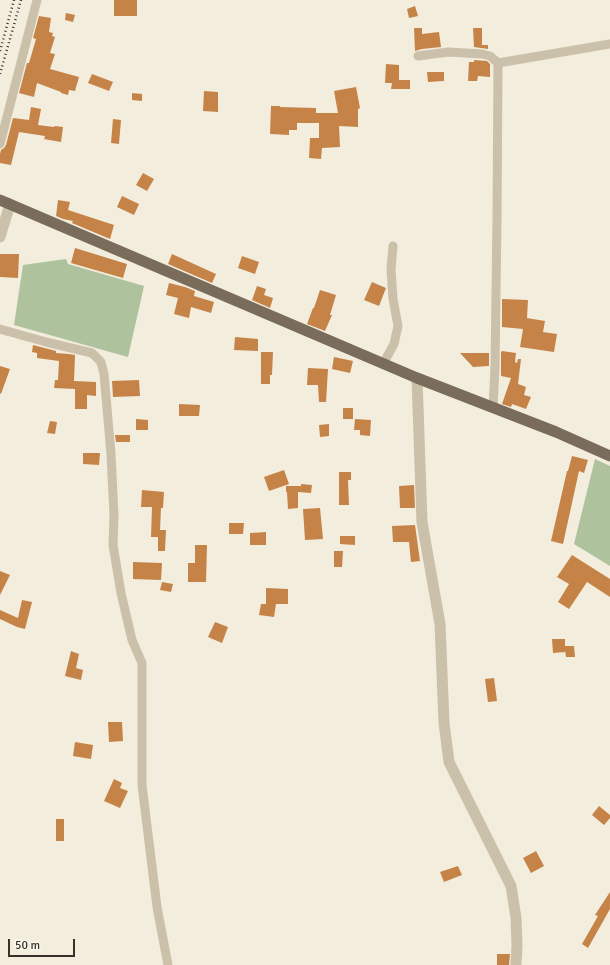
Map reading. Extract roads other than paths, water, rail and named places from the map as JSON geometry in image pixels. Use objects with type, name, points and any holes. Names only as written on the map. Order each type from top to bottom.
[{"type":"main road","points":[[5,202],[383,364],[556,432],[610,456]]},
{"type":"street","points":[[0,144],[37,0]]},
{"type":"street","points":[[498,63],[610,44]]},
{"type":"street","points":[[418,56],[448,52],[482,54],[490,56],[498,63],[498,218],[493,408]]},
{"type":"street","points":[[0,237],[5,202]]},
{"type":"street","points":[[383,364],[394,344],[398,326],[393,300],[391,269],[393,246]]},
{"type":"street","points":[[0,329],[92,353],[101,362],[104,374],[111,454],[114,516],[113,545],[121,593],[132,640],[142,664],[142,785],[157,907],[168,965]]},
{"type":"street","points":[[417,378],[422,522],[440,624],[444,722],[449,762],[511,886],[518,945],[516,965]]},
{"type":"railway","points":[[0,51],[14,0]]},
{"type":"railway","points":[[0,74],[21,0]]}]
